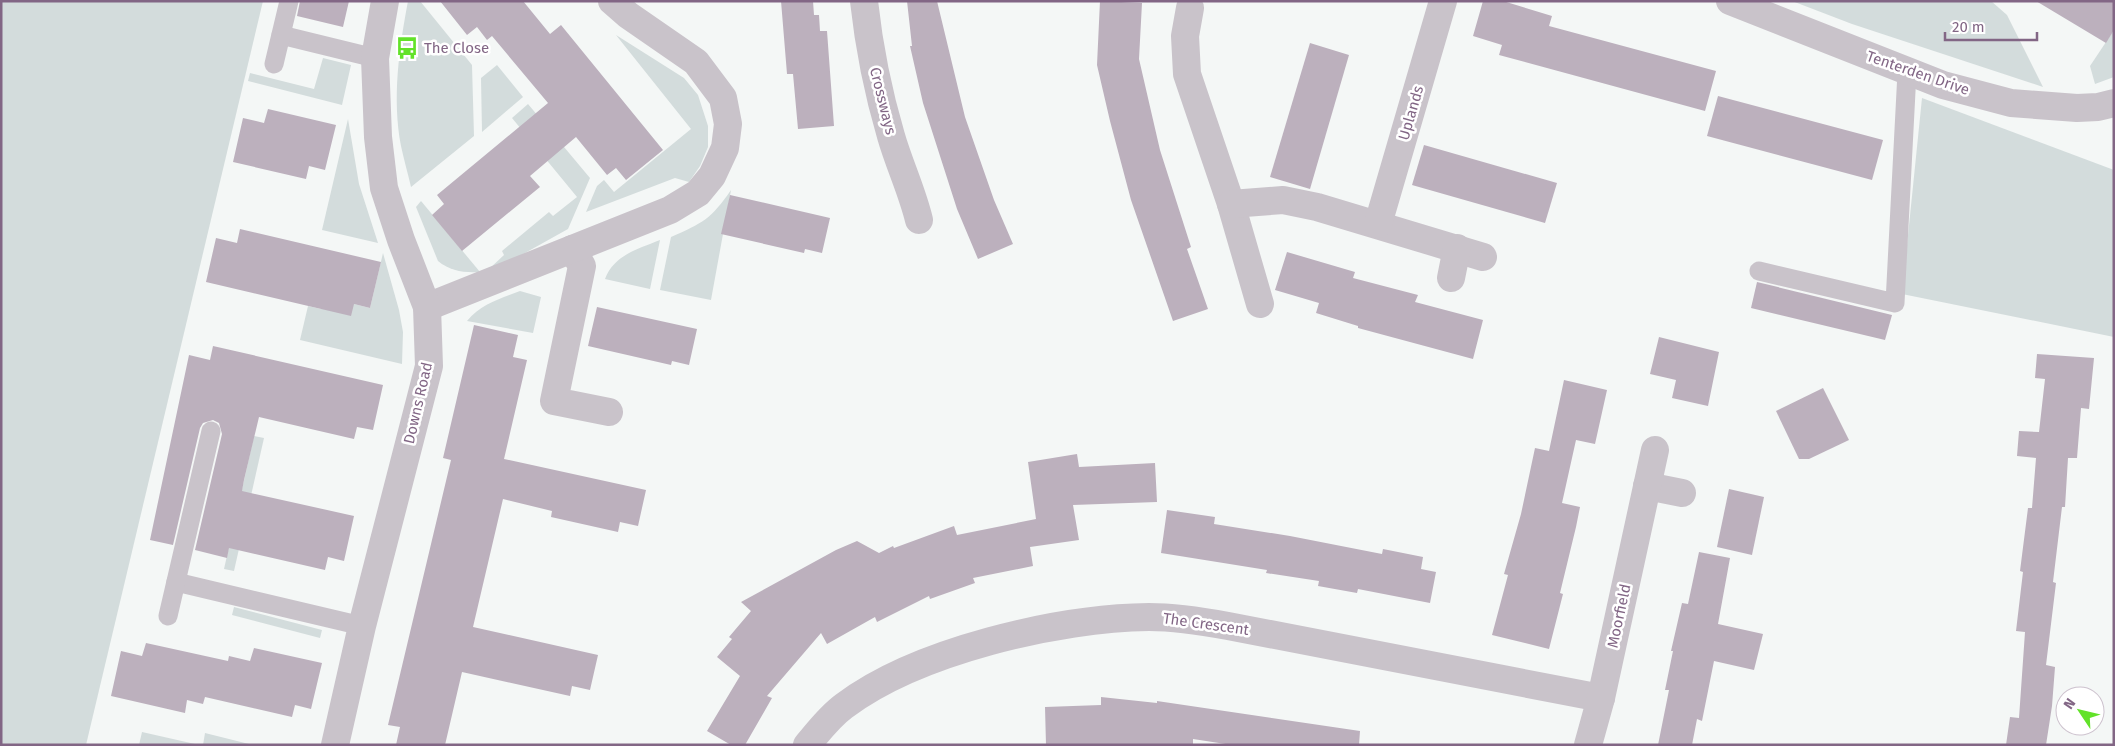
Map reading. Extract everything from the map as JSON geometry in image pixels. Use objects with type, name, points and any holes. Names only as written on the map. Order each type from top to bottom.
[{"type":"street","name":"Downs Road","points":[[336,745],[362,626],[427,377],[429,339],[427,306],[401,240],[384,188],[378,136],[375,58],[385,1]]},
{"type":"street","points":[[427,306],[680,204],[698,193],[712,176],[725,148],[728,124],[723,98],[696,62],[628,15],[612,1]]},
{"type":"street","name":"Crossways","points":[[864,1],[870,51],[910,207]]},
{"type":"street","name":"Uplands","points":[[1378,224],[1443,1]]},
{"type":"street","name":"Tenterden Drive","points":[[1730,1],[1943,85],[2011,103],[2077,108],[2098,107],[2114,103]]},
{"type":"street","points":[[1190,8],[1194,36],[1187,74],[1231,204],[1260,304]]},
{"type":"street","points":[[1231,204],[1283,200],[1317,207],[1483,256]]},
{"type":"street","points":[[572,248],[582,266],[554,401],[609,412]]},
{"type":"street","points":[[1451,278],[1457,248]]},
{"type":"street","name":"Moorfield","points":[[1588,745],[1601,698],[1655,450]]},
{"type":"street","points":[[1647,486],[1682,493]]},
{"type":"street","name":"The Crescent","points":[[807,745],[827,721],[845,706],[888,680],[935,659],[1047,627],[1148,617],[1184,619],[1228,626],[1601,698]]},
{"type":"lane","points":[[274,64],[289,1]]},
{"type":"lane","points":[[281,36],[375,58]]},
{"type":"lane","points":[[1759,271],[1895,303],[1907,72]]},
{"type":"lane","points":[[168,616],[211,431]]},
{"type":"lane","points":[[176,582],[362,626]]},
{"type":"shaded area","points":[[1,1],[263,1],[86,745],[1,745]]},
{"type":"shaded area","points":[[408,1],[420,1],[472,65],[474,136],[411,187],[401,146],[397,110],[399,55]]},
{"type":"shaded area","points":[[1792,1],[1991,1],[2007,15],[2043,87],[1852,24]]},
{"type":"shaded area","points":[[2114,30],[2114,77],[2095,84],[2090,66]]},
{"type":"shaded area","points":[[616,35],[684,78],[698,95],[708,126],[708,147],[700,166],[689,182],[675,178],[586,212],[597,186],[604,180],[614,192],[691,129]]},
{"type":"shaded area","points":[[323,58],[351,65],[342,105],[248,81],[250,73],[314,89]]},
{"type":"shaded area","points":[[497,65],[523,97],[482,132],[481,78]]},
{"type":"shaded area","points":[[1922,98],[2114,170],[2114,337],[1902,294]]},
{"type":"shaded area","points":[[528,104],[590,178],[568,229],[516,258],[488,270],[504,255],[502,251],[549,212],[553,216],[577,197],[512,118]]},
{"type":"shaded area","points":[[348,119],[359,184],[378,243],[322,230]]},
{"type":"shaded area","points":[[731,190],[711,300],[660,290],[671,237],[706,219],[718,208]]},
{"type":"shaded area","points":[[421,201],[480,272],[458,271],[438,261],[416,207]]},
{"type":"shaded area","points":[[660,240],[650,289],[605,279],[614,264],[621,258]]},
{"type":"shaded area","points":[[383,253],[399,310],[403,332],[402,364],[300,340],[308,306],[321,309],[354,304],[370,308]]},
{"type":"shaded area","points":[[520,291],[541,297],[533,333],[467,321],[485,306]]},
{"type":"shaded area","points":[[254,436],[264,438],[234,571],[224,569]]},
{"type":"shaded area","points":[[234,607],[322,630],[320,638],[232,615]]},
{"type":"shaded area","points":[[142,732],[195,744],[139,745]]},
{"type":"shaded area","points":[[205,733],[253,745],[203,745]]},
{"type":"building","points":[[300,1],[349,1],[343,27],[297,16]]},
{"type":"building","points":[[440,1],[523,1],[550,34],[561,25],[663,150],[626,180],[616,168],[607,175],[576,137],[530,176],[540,187],[462,251],[432,215],[444,204],[437,195],[548,103],[492,36],[487,40],[477,27],[467,35]]},
{"type":"building","points":[[781,1],[813,1],[814,15],[819,15],[820,31],[827,31],[834,126],[798,129],[793,74],[787,74]]},
{"type":"building","points":[[907,1],[937,1],[965,117],[994,200],[1013,244],[978,259],[957,209],[923,103],[910,46],[912,46]]},
{"type":"building","points":[[1100,1],[1142,3],[1139,59],[1160,150],[1191,247],[1187,249],[1208,309],[1173,321],[1131,200],[1097,65]]},
{"type":"building","points":[[1483,1],[1503,1],[1552,16],[1549,26],[1716,71],[1705,111],[1499,55],[1502,45],[1473,36]]},
{"type":"building","points":[[2036,1],[2114,1],[2114,30],[2106,43]]},
{"type":"building","points":[[1310,43],[1349,55],[1310,189],[1270,177]]},
{"type":"building","points":[[1718,96],[1883,140],[1872,180],[1707,136]]},
{"type":"building","points":[[268,109],[336,125],[325,170],[309,166],[306,179],[233,162],[243,118],[264,123]]},
{"type":"building","points":[[1424,145],[1557,183],[1545,223],[1412,185]]},
{"type":"building","points":[[730,195],[830,218],[822,253],[805,249],[804,253],[721,234]]},
{"type":"building","points":[[240,229],[381,262],[370,308],[354,304],[351,316],[206,282],[216,238],[237,243]]},
{"type":"building","points":[[1287,252],[1355,272],[1353,278],[1418,295],[1415,302],[1483,320],[1473,359],[1358,328],[1358,326],[1316,313],[1319,303],[1275,290]]},
{"type":"building","points":[[1757,282],[1892,315],[1885,340],[1751,308]]},
{"type":"building","points":[[597,307],[697,329],[689,365],[672,361],[671,365],[588,346]]},
{"type":"building","points":[[474,325],[518,335],[513,357],[527,360],[504,459],[646,490],[638,526],[620,522],[618,532],[551,517],[552,511],[503,499],[473,627],[598,655],[590,690],[572,686],[570,696],[462,672],[445,745],[396,745],[400,727],[388,725],[451,460],[443,458]]},
{"type":"building","points":[[1659,337],[1719,352],[1708,406],[1672,398],[1676,380],[1650,374]]},
{"type":"building","points":[[213,346],[383,385],[373,430],[357,427],[354,439],[259,417],[244,480],[242,491],[354,516],[344,561],[328,557],[325,570],[229,548],[227,558],[195,550],[222,434],[219,423],[213,420],[203,423],[200,428],[173,545],[150,540],[189,355],[210,360]]},
{"type":"building","points":[[2037,354],[2094,358],[2089,409],[2081,408],[2077,458],[2068,458],[2065,507],[2062,507],[2053,582],[2056,583],[2046,665],[2055,667],[2046,745],[2006,745],[2010,717],[2019,718],[2025,632],[2016,631],[2023,572],[2020,571],[2028,508],[2032,508],[2036,458],[2017,456],[2019,431],[2039,432],[2045,379],[2035,378]]},
{"type":"building","points":[[1564,380],[1607,390],[1595,444],[1576,440],[1562,503],[1580,507],[1560,593],[1563,594],[1549,649],[1492,635],[1508,575],[1504,574],[1521,514],[1535,448],[1549,451]]},
{"type":"building","points":[[1823,388],[1849,440],[1809,459],[1799,459],[1776,411]]},
{"type":"building","points":[[1077,454],[1079,467],[1155,463],[1157,502],[1073,505],[1079,540],[1030,547],[1033,566],[973,578],[975,583],[930,599],[929,596],[877,622],[875,617],[827,644],[821,633],[767,696],[772,698],[745,745],[731,745],[707,731],[740,676],[717,657],[732,639],[729,637],[751,611],[741,602],[836,550],[857,541],[879,553],[893,546],[894,548],[954,526],[957,535],[1036,519],[1028,462]]},
{"type":"building","points":[[1729,489],[1764,497],[1752,555],[1717,547]]},
{"type":"building","points":[[1167,510],[1215,517],[1214,524],[1290,536],[1382,554],[1383,549],[1423,557],[1421,569],[1436,572],[1430,603],[1358,589],[1357,593],[1318,586],[1319,581],[1266,573],[1267,570],[1161,553]]},
{"type":"building","points":[[1699,552],[1730,558],[1718,624],[1763,634],[1754,670],[1714,661],[1702,721],[1697,719],[1692,745],[1658,745],[1669,690],[1665,690],[1673,651],[1671,651],[1682,603],[1688,604]]},
{"type":"building","points":[[146,643],[228,661],[229,656],[250,661],[254,648],[322,663],[311,709],[295,705],[292,717],[205,697],[203,704],[187,700],[185,713],[111,696],[121,651],[142,656]]},
{"type":"building","points":[[1101,697],[1157,703],[1157,701],[1360,731],[1359,745],[1232,745],[1193,739],[1193,745],[1046,745],[1045,707],[1101,705]]},
{"type":"place","name":"The Close","points":[[407,48]]}]
